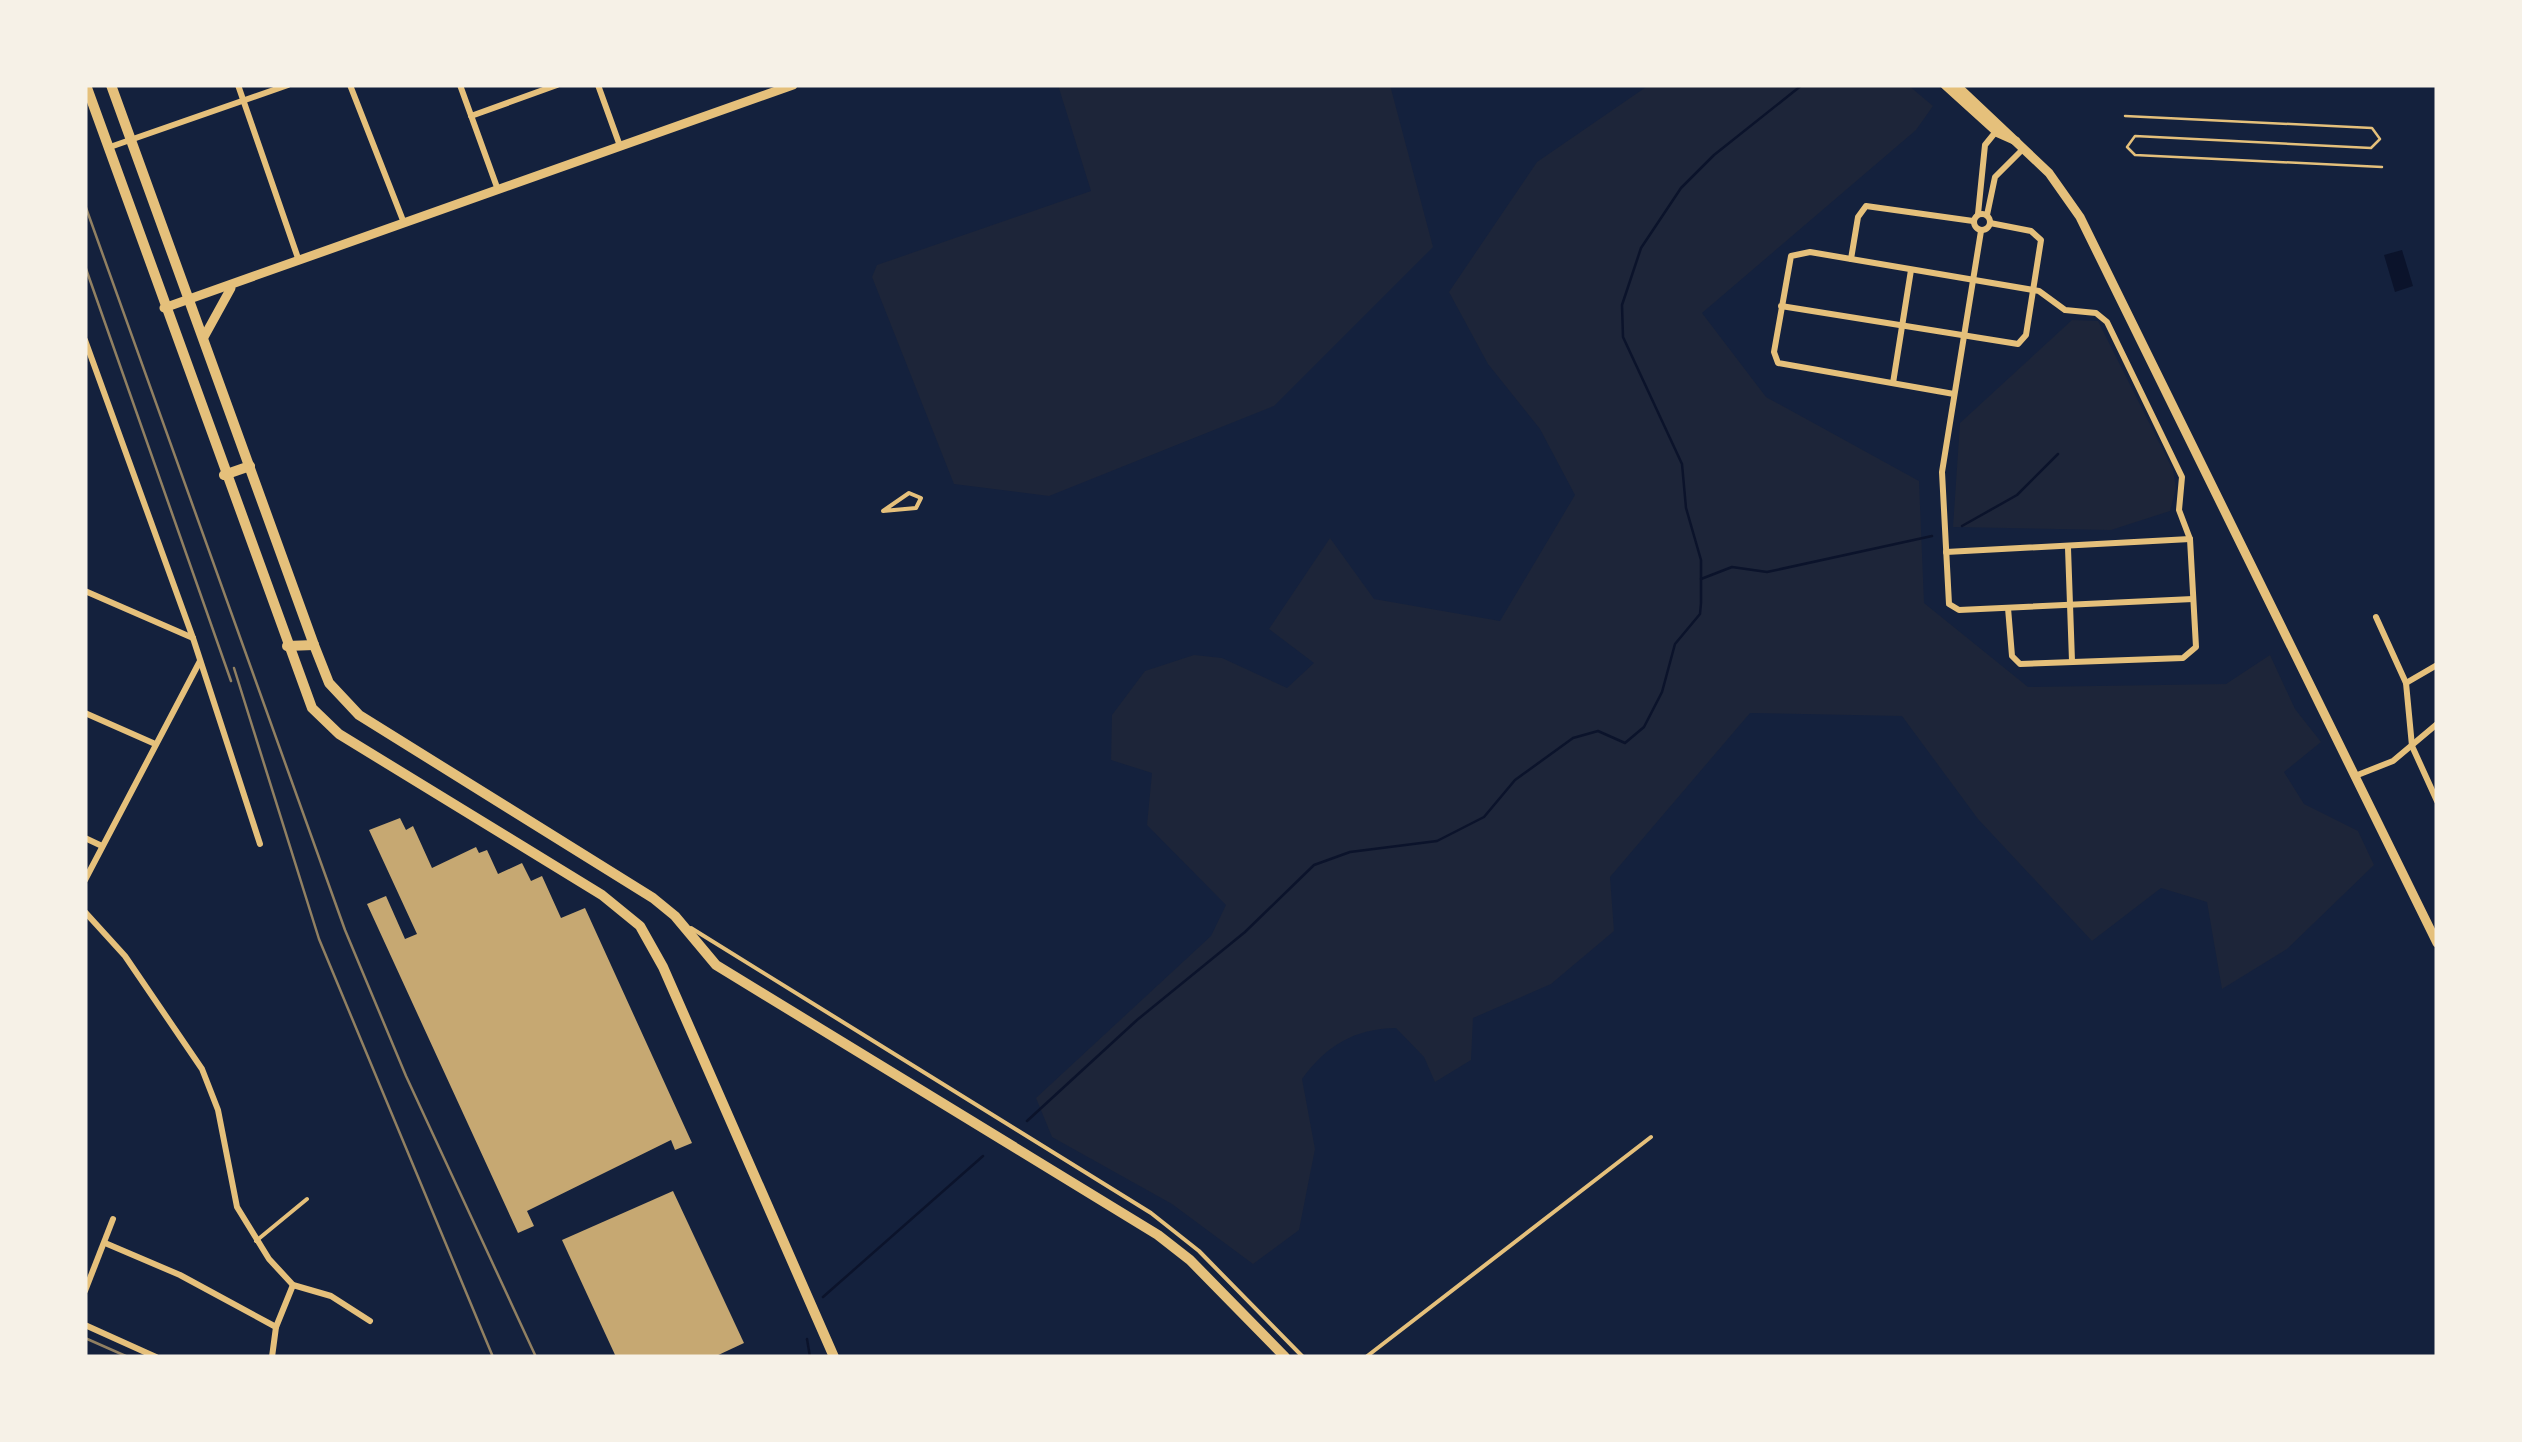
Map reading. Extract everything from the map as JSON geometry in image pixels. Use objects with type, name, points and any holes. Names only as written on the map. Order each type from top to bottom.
[{"type":"main road","points":[[86,85],[304,692],[323,722],[404,776],[602,894],[640,926],[663,967],[834,1357]]},
{"type":"main road","points":[[111,85],[314,644],[330,683],[347,705],[637,887],[682,924],[716,965],[1158,1234],[1190,1260],[1285,1357]]},
{"type":"main road","points":[[164,308],[231,288],[793,85]]},
{"type":"main road","points":[[1945,85],[1996,131],[2021,145]]},
{"type":"main road","points":[[1956,85],[2009,131],[2060,186],[2095,246],[2298,656],[2352,776],[2437,942]]},
{"type":"main road","points":[[204,337],[231,288]]},
{"type":"main road","points":[[224,476],[250,466]]},
{"type":"main road","points":[[286,646],[314,644]]},
{"type":"main road","points":[[404,776],[418,753]]},
{"type":"street","points":[[238,85],[299,262]]},
{"type":"street","points":[[106,149],[288,85]]},
{"type":"street","points":[[350,85],[404,224]]},
{"type":"street","points":[[460,85],[498,191]]},
{"type":"street","points":[[471,116],[557,85]]},
{"type":"street","points":[[598,85],[620,146]]},
{"type":"street","points":[[2009,131],[1996,131],[1984,148],[1982,218],[1942,472],[1951,606],[2008,608],[2193,599]]},
{"type":"street","points":[[1982,218],[1995,177],[2021,145]]},
{"type":"street","points":[[1781,306],[2018,344],[2026,335],[2039,236],[2031,230],[1982,218],[1866,206],[1858,217],[1851,260]]},
{"type":"street","points":[[1954,394],[1778,363],[1774,352],[1794,254],[1802,252],[2033,290],[2064,310],[2092,312],[2107,322],[2178,466],[2183,485],[2179,512],[2190,539],[2196,642],[2189,656],[2016,661],[2008,608]]},
{"type":"street","points":[[1893,383],[1911,270]]},
{"type":"street","points":[[85,340],[201,660],[260,844]]},
{"type":"street","points":[[1946,552],[2190,539]]},
{"type":"street","points":[[2068,548],[2072,661]]},
{"type":"street","points":[[85,591],[193,638]]},
{"type":"street","points":[[2376,616],[2406,683],[2412,746],[2437,801]]},
{"type":"street","points":[[85,880],[153,743],[201,660]]},
{"type":"street","points":[[2406,683],[2437,664]]},
{"type":"street","points":[[85,714],[153,743]]},
{"type":"street","points":[[2352,776],[2380,770],[2437,724]]},
{"type":"street","points":[[85,838],[102,846]]},
{"type":"street","points":[[85,912],[125,956],[202,1069],[218,1110],[237,1207],[256,1241],[293,1284],[330,1296],[370,1321]]},
{"type":"street","points":[[85,1291],[113,1218]]},
{"type":"street","points":[[105,1243],[180,1276],[276,1327]]},
{"type":"street","points":[[272,1357],[276,1327],[293,1284]]},
{"type":"street","points":[[85,1326],[156,1357]]},
{"type":"lane","points":[[905,494],[921,498],[916,508],[883,511],[905,494]]},
{"type":"lane","points":[[682,924],[1151,1213],[1199,1251],[1302,1357]]},
{"type":"lane","points":[[1366,1357],[1652,1137]]},
{"type":"lane","points":[[256,1241],[307,1199]]},
{"type":"path","points":[[2125,116],[2372,128],[2380,138],[2371,148],[2135,136],[2127,147],[2136,155],[2382,168]]},
{"type":"shaded area","points":[[1058,85],[1390,85],[1433,247],[1274,406],[1049,496],[954,484],[872,277],[877,265],[1091,191]]},
{"type":"shaded area","points":[[1649,85],[1908,85],[1933,106],[1916,130],[1702,313],[1766,397],[1919,481],[1924,603],[2028,687],[2226,684],[2270,655],[2295,709],[2321,742],[2284,772],[2304,804],[2358,831],[2374,865],[2287,949],[2222,989],[2207,902],[2161,888],[2092,941],[1978,819],[1902,716],[1750,713],[1610,877],[1614,931],[1551,984],[1473,1018],[1471,1060],[1435,1082],[1424,1057],[1396,1028],[1367,1032],[1343,1041],[1311,1067],[1302,1079],[1315,1149],[1299,1230],[1253,1264],[1172,1204],[1052,1137],[1036,1098],[1211,936],[1226,905],[1147,825],[1152,773],[1111,760],[1112,715],[1145,671],[1194,655],[1222,658],[1287,688],[1314,663],[1269,629],[1330,538],[1374,599],[1500,621],[1575,495],[1540,429],[1488,364],[1449,292],[1537,162]]},
{"type":"shaded area","points":[[2402,250],[2413,286],[2395,292],[2384,255]]},
{"type":"shaded area","points":[[2072,320],[2098,321],[2173,470],[2176,488],[2170,511],[2111,530],[1953,527],[1960,423]]},
{"type":"building","points":[[400,818],[406,830],[413,826],[432,868],[476,847],[479,853],[487,850],[498,874],[522,863],[531,881],[542,876],[561,918],[585,908],[692,1143],[675,1150],[671,1140],[527,1211],[534,1226],[518,1233],[367,904],[386,896],[405,939],[417,934],[369,830]]},
{"type":"building","points":[[673,1191],[744,1343],[714,1357],[616,1357],[562,1240]]},
{"type":"waterway","points":[[1027,1121],[1137,1020],[1245,932],[1314,865],[1350,852],[1437,841],[1484,817],[1515,780],[1573,738],[1598,731],[1625,743],[1644,727],[1662,692],[1675,644],[1700,614],[1701,560],[1686,508],[1682,464],[1623,337],[1622,305],[1641,248],[1681,188],[1714,155],[1802,85]]},
{"type":"waterway","points":[[1962,526],[2017,495],[2058,454]]},
{"type":"waterway","points":[[1701,579],[1732,567],[1767,572],[1932,536]]},
{"type":"waterway","points":[[823,1297],[983,1156]]},
{"type":"waterway","points":[[807,1339],[810,1357]]},
{"type":"railway","points":[[85,205],[345,930],[406,1076],[536,1357]]},
{"type":"railway","points":[[85,266],[231,681]]},
{"type":"railway","points":[[234,668],[319,939],[493,1357]]},
{"type":"railway","points":[[85,1338],[128,1357]]}]
